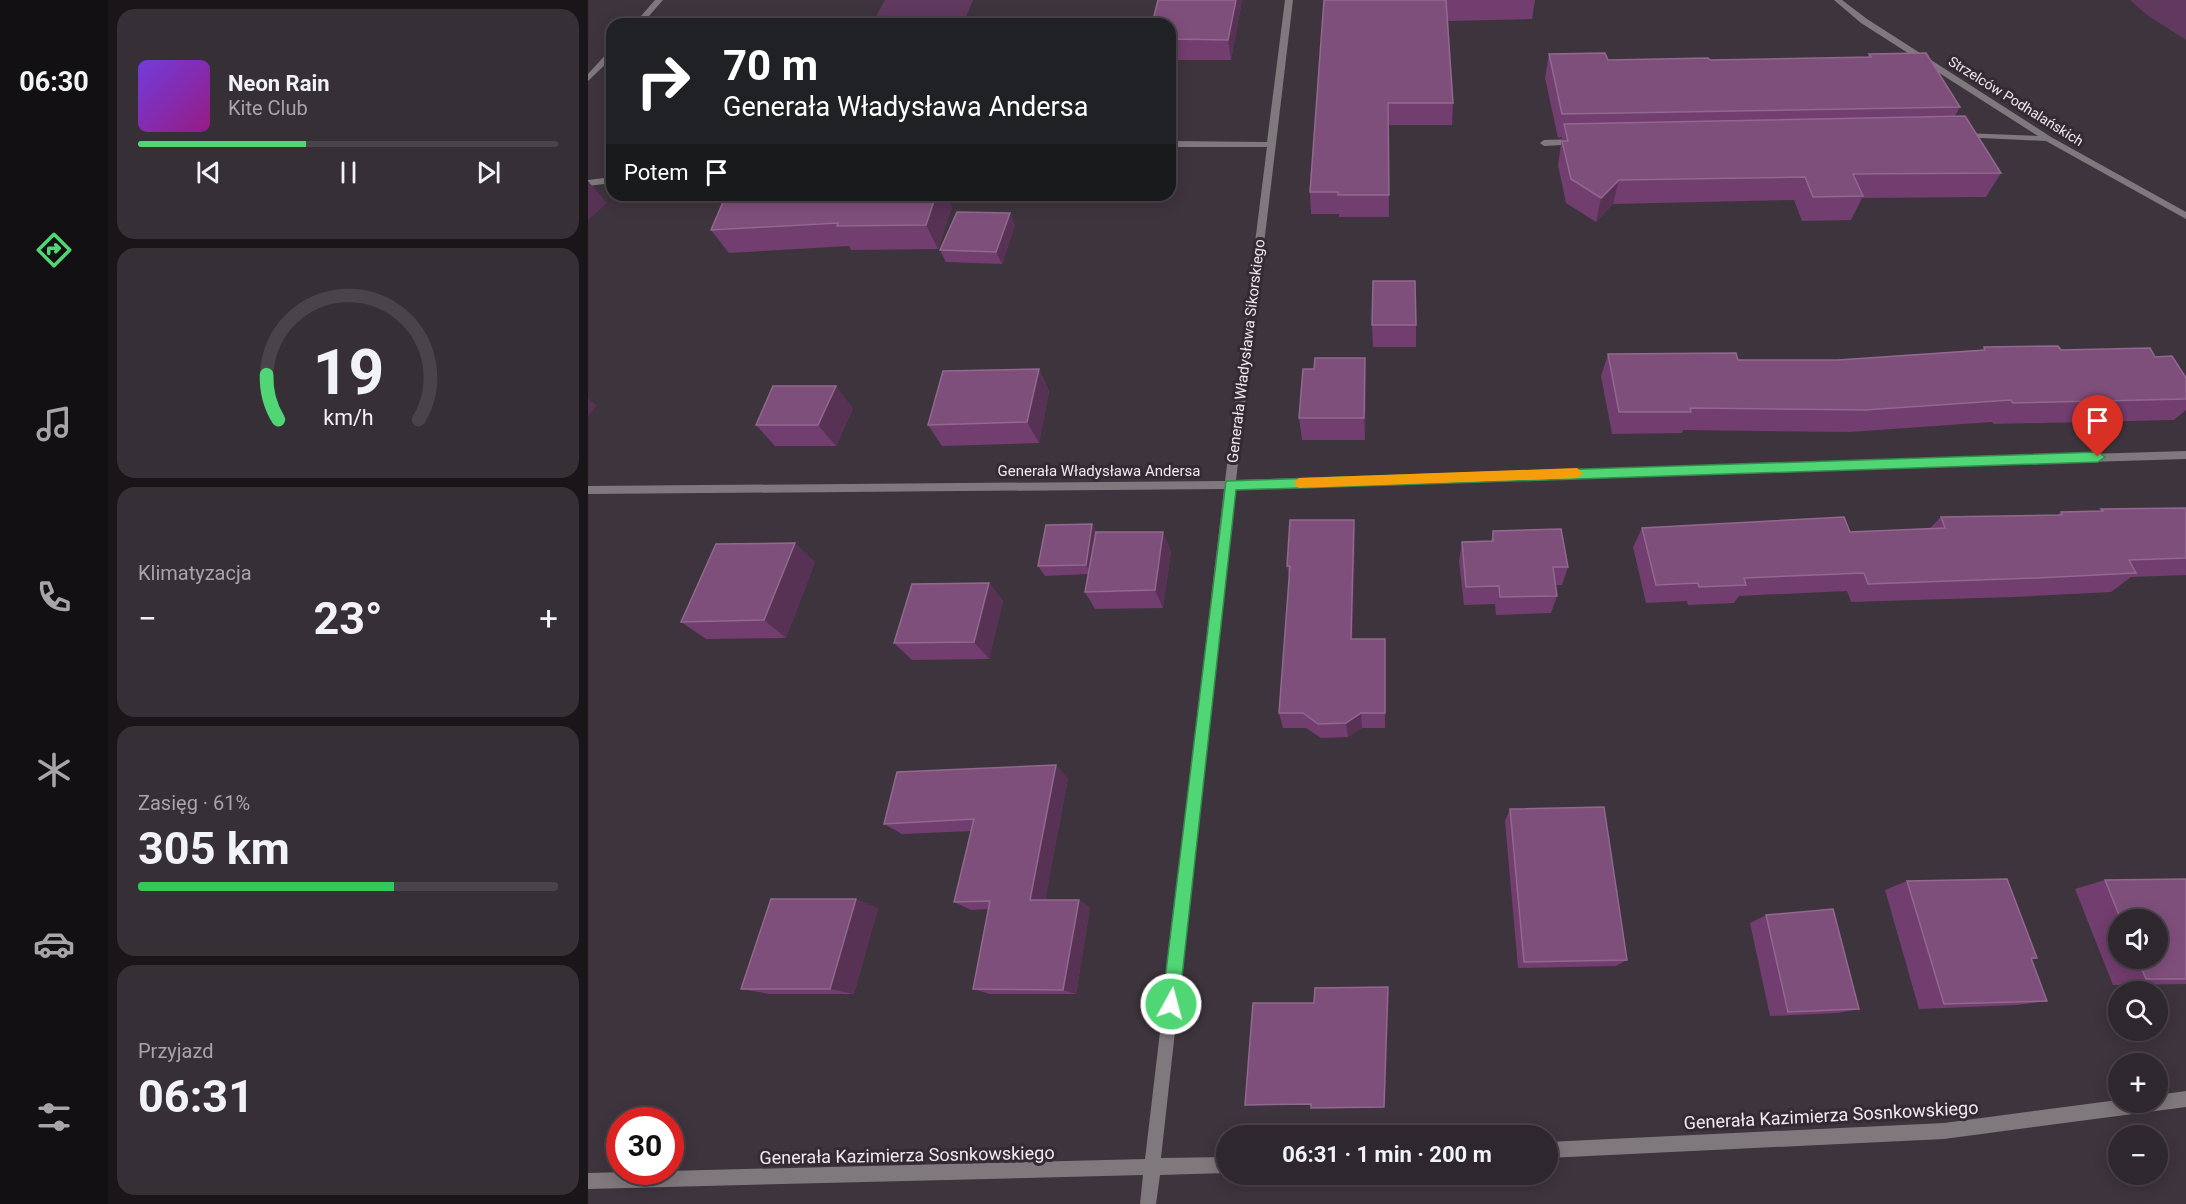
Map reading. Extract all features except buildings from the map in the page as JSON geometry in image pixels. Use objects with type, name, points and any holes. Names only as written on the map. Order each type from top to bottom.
[{"type":"street","points":[[643,18],[659,0]]},
{"type":"street","name":"Generała Władysława Sikorskiego","points":[[1148,1204],[1230,485],[1289,0]]},
{"type":"street","name":"Strzelców Podhalańskich","points":[[1838,0],[1864,21],[2049,139],[2186,216]]},
{"type":"street","points":[[588,80],[606,60]]},
{"type":"street","points":[[1958,135],[2049,139]]},
{"type":"street","points":[[1544,143],[1592,142]]},
{"type":"street","points":[[1176,144],[1270,145]]},
{"type":"street","points":[[588,183],[606,181]]},
{"type":"street","name":"Generała Władysława Andersa","points":[[588,490],[1230,485],[2186,455]]},
{"type":"street","name":"Generała Kazimierza Sosnkowskiego","points":[[1558,1150],[1944,1131],[2186,1099]]},
{"type":"street","name":"Generała Kazimierza Sosnkowskiego","points":[[588,1181],[1152,1169],[1216,1166]]},
{"type":"shaded area","points":[[885,0],[973,0],[966,18],[875,18]]},
{"type":"shaded area","points":[[2130,0],[2186,0],[2186,40],[2147,15]]},
{"type":"slow traffic","points":[[1299,483],[1577,473]]},
{"type":"route","points":[[1171,1004],[1230,485],[2098,457]]}]
